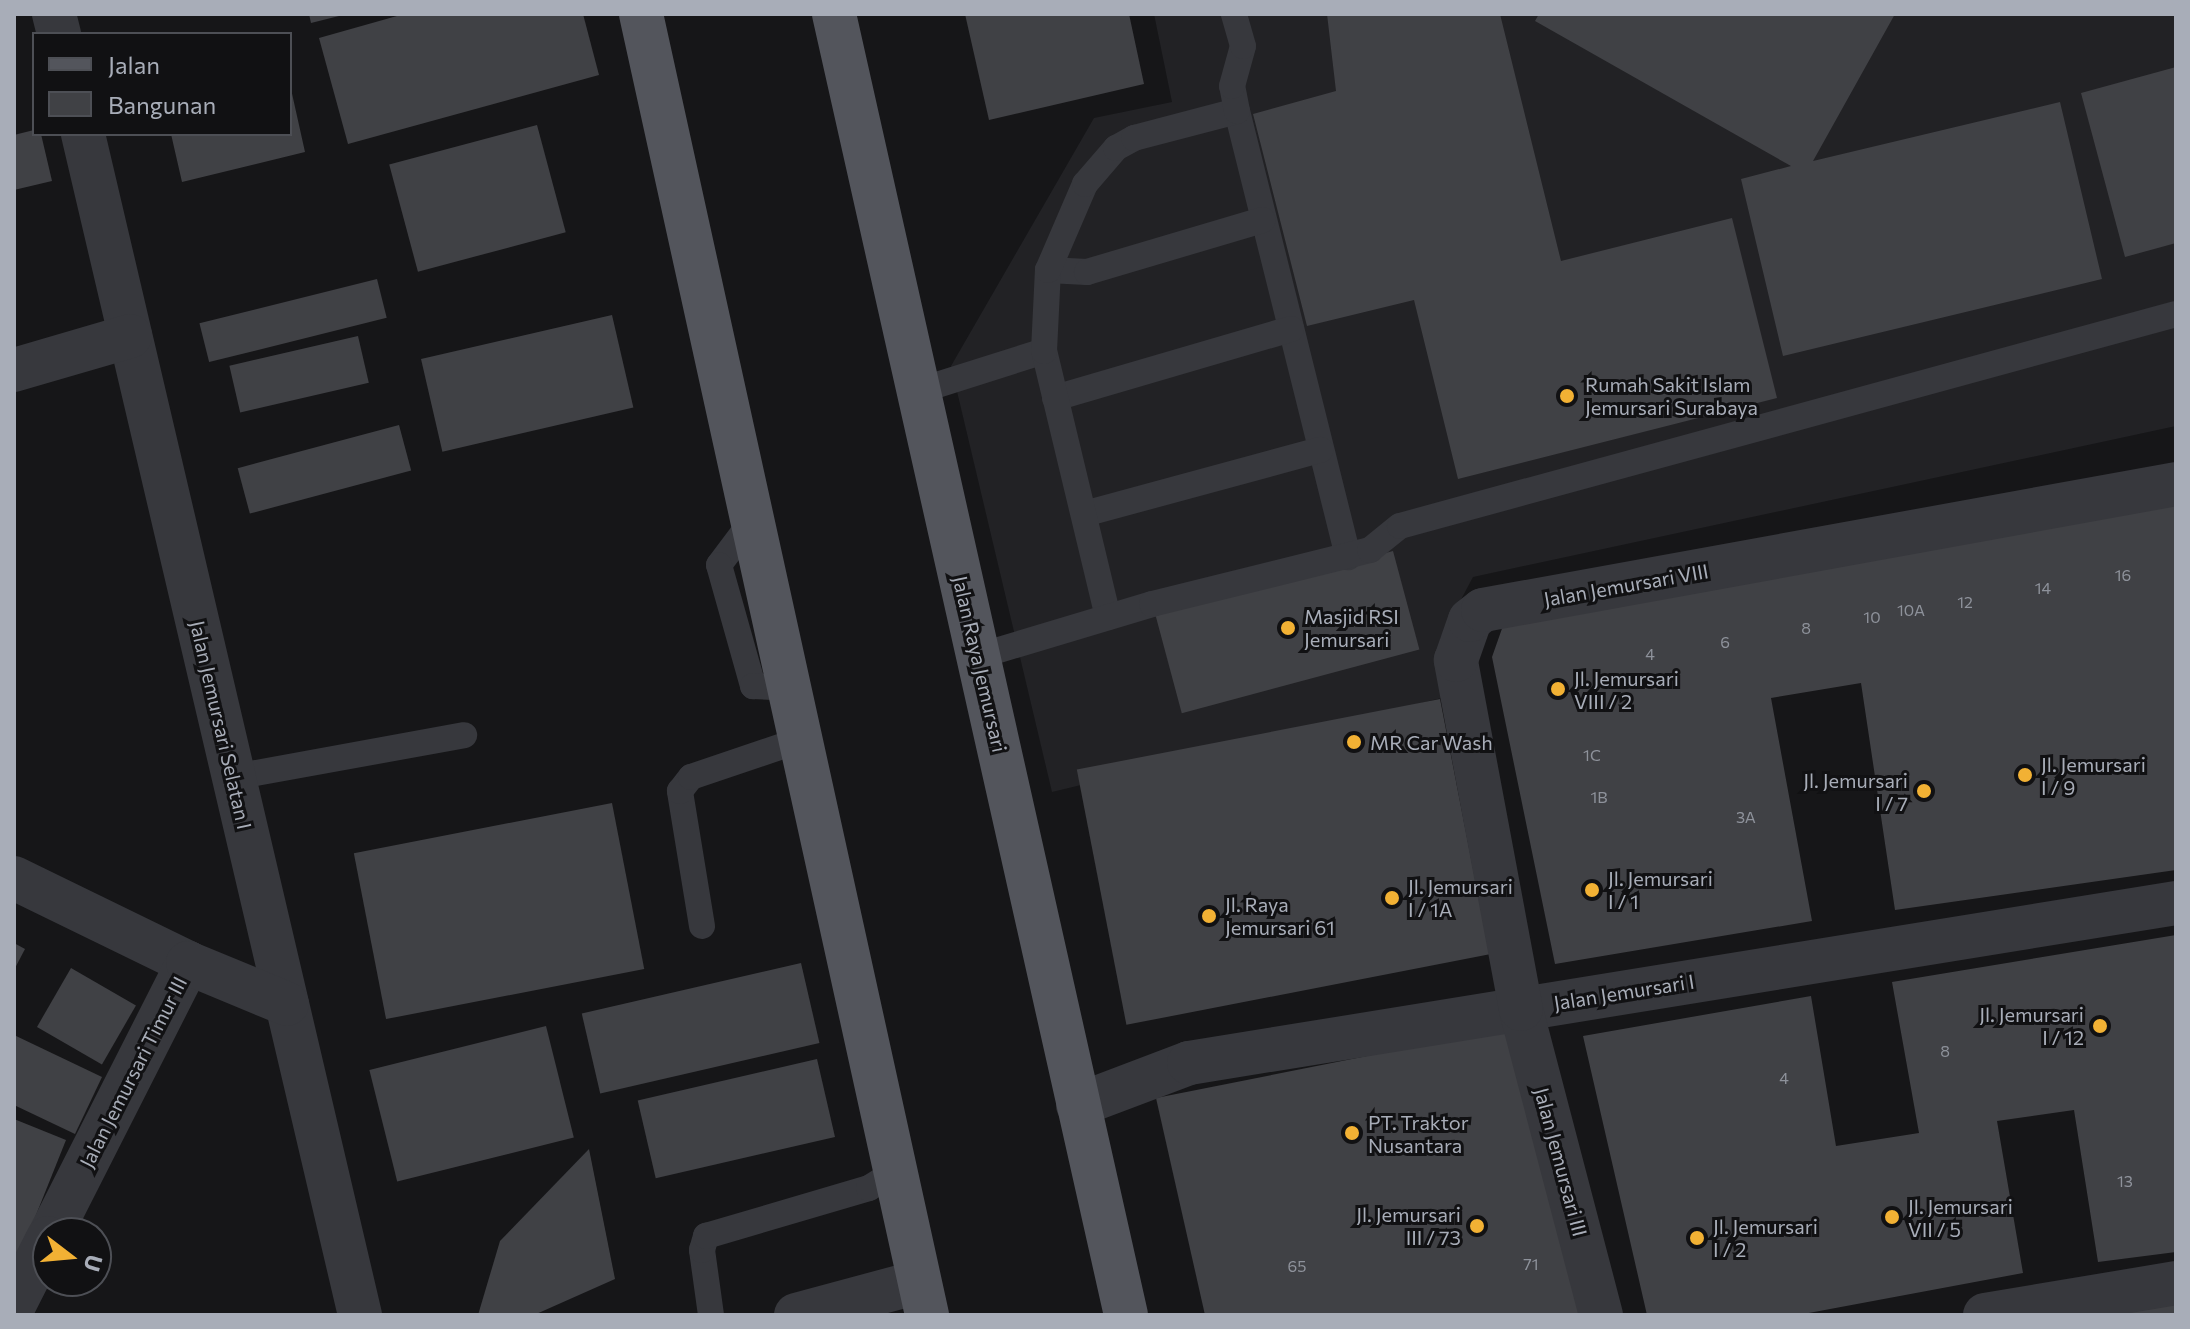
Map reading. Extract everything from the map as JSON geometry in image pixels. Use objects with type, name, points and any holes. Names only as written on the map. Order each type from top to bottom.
[{"type":"main road","points":[[641,14],[923,1298]]},
{"type":"main road","name":"Jalan Raya Jemursari","points":[[834,14],[1126,1315]]},
{"type":"street","name":"Jalan Jemursari Selatan I","points":[[83,136],[360,1315]]},
{"type":"street","points":[[14,370],[130,336]]},
{"type":"street","name":"Jalan Jemursari VIII","points":[[1521,1009],[1456,660],[1463,631],[1476,615],[2176,484]]},
{"type":"street","points":[[14,878],[188,963]]},
{"type":"street","name":"Jalan Jemursari I","points":[[1078,1105],[1189,1063],[2176,903]]},
{"type":"street","name":"Jalan Jemursari Timur III","points":[[59,1217],[188,963],[287,1004]]},
{"type":"street","name":"Jalan Jemursari III","points":[[1521,1009],[1601,1315]]},
{"type":"street","name":"Jalan Jemursari Timur III","points":[[14,1305],[32,1270]]},
{"type":"street","points":[[1985,1315],[2176,1283]]},
{"type":"street","points":[[796,1315],[923,1298]]},
{"type":"lane","points":[[1234,14],[1243,46],[1232,86],[1237,111],[1348,557]]},
{"type":"lane","points":[[1108,617],[1044,351],[1048,270],[1085,184],[1116,148],[1134,138],[1237,111]]},
{"type":"lane","points":[[1048,270],[1087,272],[1262,220]]},
{"type":"lane","points":[[979,656],[1108,617],[1348,557],[1370,550],[1400,526],[2176,314]]},
{"type":"lane","points":[[1055,398],[1291,329]]},
{"type":"lane","points":[[918,391],[1044,351]]},
{"type":"lane","points":[[1084,514],[1320,450]]},
{"type":"lane","points":[[234,777],[464,735]]},
{"type":"lane","points":[[702,926],[680,791],[691,777],[800,740]]},
{"type":"lane","points":[[711,1315],[702,1250],[706,1236],[869,1188],[896,1171]]},
{"type":"shaded area","name":"Rumah Sakit Islam Jemursari Surabaya","points":[[1154,14],[2176,14],[2176,426],[1473,577],[1440,639],[1450,696],[1052,792],[951,366],[1094,118],[1172,102]]},
{"type":"building","points":[[309,14],[343,14],[343,15],[311,23]]},
{"type":"building","points":[[404,14],[583,14],[599,75],[348,144],[319,38]]},
{"type":"building","points":[[965,14],[1129,14],[1144,84],[989,120]]},
{"type":"building","points":[[1327,14],[1500,14],[1561,261],[1732,218],[1777,398],[1458,479],[1414,300],[1307,326],[1253,114],[1336,91]]},
{"type":"building","points":[[1539,14],[1895,14],[1813,161],[2060,102],[2102,279],[1783,356],[1741,179],[1791,166],[1535,21]]},
{"type":"building","points":[[2176,67],[2176,243],[2125,257],[2081,93]]},
{"type":"building","points":[[292,94],[305,152],[182,182],[171,136],[292,136]]},
{"type":"building","points":[[537,125],[566,232],[418,272],[389,165]]},
{"type":"building","points":[[32,130],[32,136],[41,136],[52,181],[14,190],[14,135]]},
{"type":"building","points":[[377,279],[387,318],[209,362],[199,323]]},
{"type":"building","points":[[612,315],[633,408],[442,452],[421,359]]},
{"type":"building","points":[[358,336],[369,383],[240,412],[229,366]]},
{"type":"building","points":[[399,425],[411,470],[250,514],[238,468]]},
{"type":"building","points":[[2176,495],[2176,870],[1895,910],[1861,683],[1771,698],[1812,921],[1555,964],[1492,657],[1505,620]]},
{"type":"building","name":"Masjid RSI Jemursari","points":[[1393,551],[1419,650],[1182,713],[1155,615]]},
{"type":"building","points":[[1440,699],[1490,954],[1126,1025],[1077,770]]},
{"type":"building","points":[[612,803],[644,969],[386,1019],[354,853]]},
{"type":"building","points":[[2176,935],[2176,1252],[2098,1262],[2074,1110],[1997,1121],[2023,1273],[1798,1315],[1647,1315],[1583,1036],[1811,996],[1836,1146],[1919,1133],[1892,982]]},
{"type":"building","points":[[14,943],[25,949],[14,970]]},
{"type":"building","points":[[801,963],[819,1043],[600,1094],[582,1014]]},
{"type":"building","points":[[71,968],[136,1006],[102,1064],[37,1027]]},
{"type":"building","points":[[546,1026],[574,1138],[397,1182],[369,1070]]},
{"type":"building","points":[[1513,1027],[1587,1315],[1205,1315],[1156,1098]]},
{"type":"building","points":[[14,1035],[102,1077],[75,1134],[14,1105]]},
{"type":"building","points":[[817,1059],[835,1137],[656,1178],[638,1100]]},
{"type":"building","points":[[14,1119],[66,1140],[35,1217],[32,1217],[32,1225],[14,1270]]},
{"type":"building","points":[[589,1149],[615,1279],[534,1315],[478,1315],[500,1241]]},
{"type":"building","points":[[2176,1300],[2176,1315],[2089,1315]]},
{"type":"place","name":"Rumah Sakit Islam Jemursari Surabaya","points":[[1567,396]]},
{"type":"place","name":"Masjid RSI Jemursari","points":[[1288,628]]},
{"type":"place","name":"Jl. Jemursari VIII / 2","points":[[1558,689]]},
{"type":"place","name":"MR Car Wash","points":[[1354,742]]},
{"type":"place","name":"Jl. Jemursari I / 9","points":[[2025,775]]},
{"type":"place","name":"Jl. Jemursari I / 7","points":[[1924,791]]},
{"type":"place","name":"Jl. Jemursari I / 1","points":[[1592,890]]},
{"type":"place","name":"Jl. Jemursari I / 1A","points":[[1392,898]]},
{"type":"place","name":"Jl. Raya Jemursari 61","points":[[1209,916]]},
{"type":"place","name":"Jl. Jemursari I / 12","points":[[2100,1026]]},
{"type":"place","name":"PT. Traktor Nusantara","points":[[1352,1133]]},
{"type":"place","name":"Jl. Jemursari VII / 5","points":[[1892,1217]]},
{"type":"place","name":"Jl. Jemursari III / 73","points":[[1477,1226]]},
{"type":"place","name":"Jl. Jemursari I / 2","points":[[1697,1238]]}]
